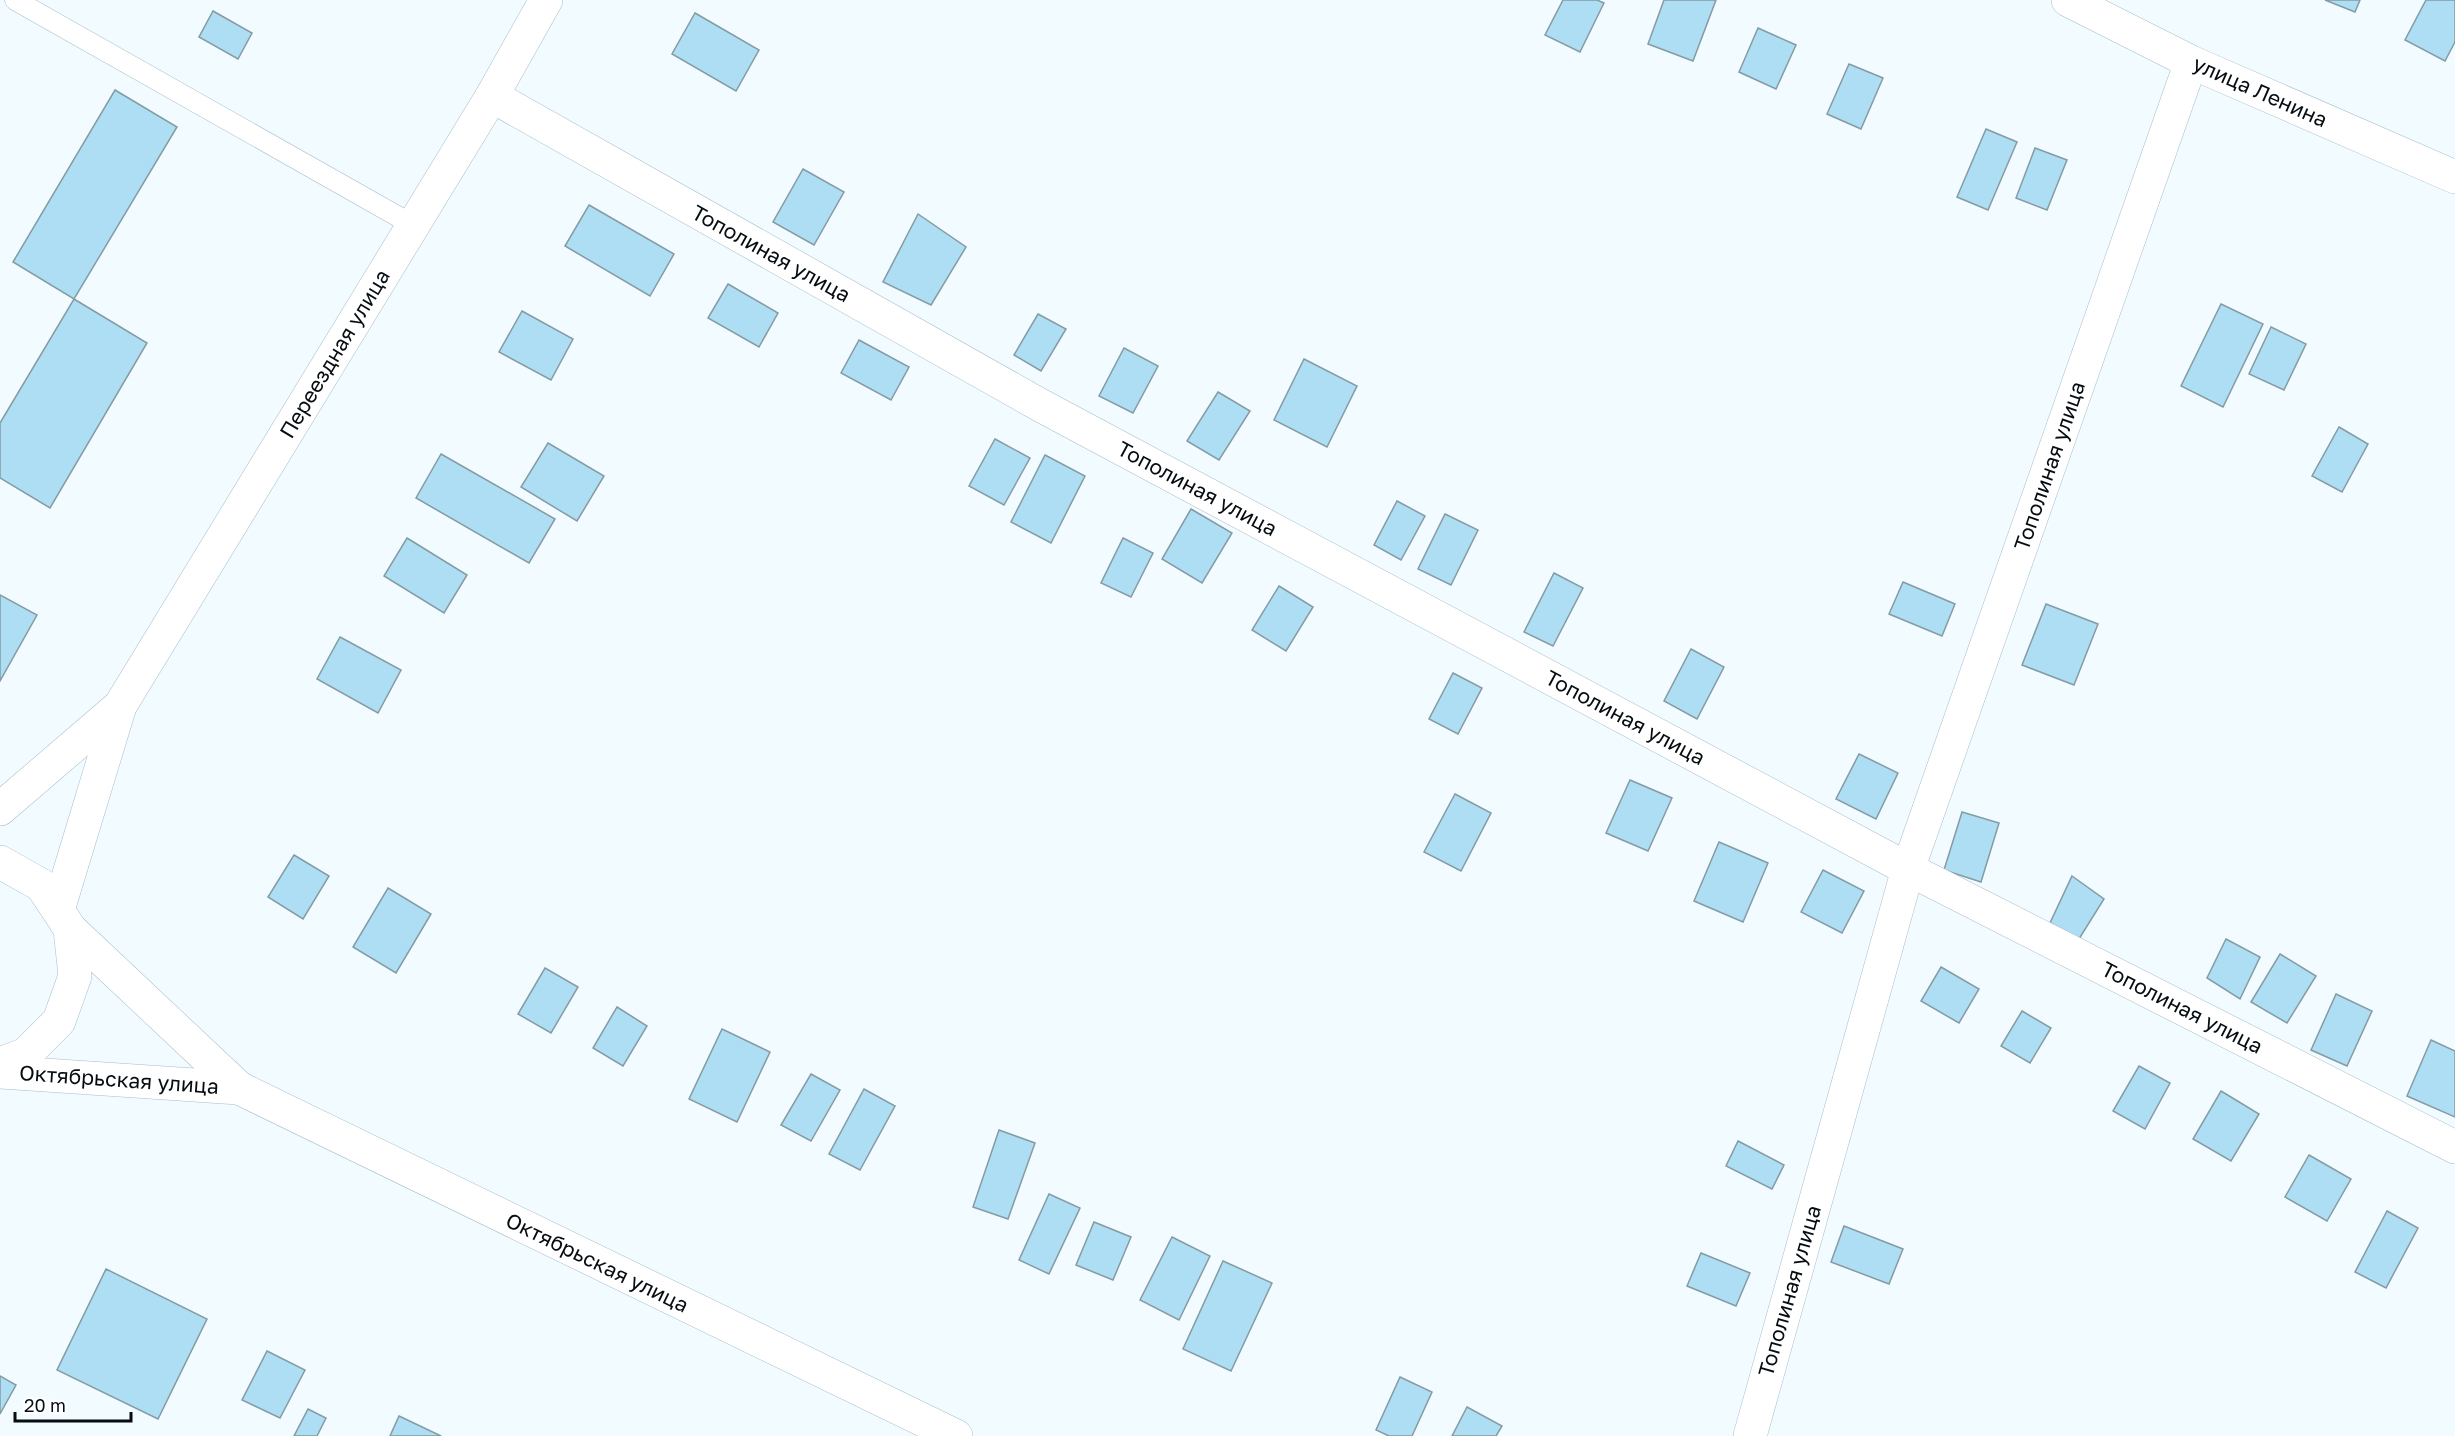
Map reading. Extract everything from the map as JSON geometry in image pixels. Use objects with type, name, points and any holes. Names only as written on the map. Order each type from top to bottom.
[{"type":"street","name":"Переездная улица","points":[[64,920],[120,706],[492,96],[546,0]]},
{"type":"street","name":"улица Ленина","points":[[2068,0],[2191,62],[2455,177]]},
{"type":"street","name":"Тополиная улица","points":[[1750,1436],[1908,869],[2191,62]]},
{"type":"street","name":"Тополиная улица","points":[[492,96],[1040,405],[1908,869],[2455,1147]]},
{"type":"street","name":"Переездная улица","points":[[0,809],[120,706]]},
{"type":"street","name":"Октябрьская улица","points":[[0,862],[41,885],[64,920],[239,1088],[939,1433]]},
{"type":"street","points":[[0,1064],[26,1054],[60,1021],[75,976],[64,920]]},
{"type":"street","name":"Октябрьская улица","points":[[0,1072],[239,1088]]},
{"type":"lane","points":[[15,0],[413,225]]},
{"type":"building","points":[[1563,0],[1597,0],[1604,3],[1580,52],[1545,35]]},
{"type":"building","points":[[1664,0],[1716,0],[1693,61],[1648,44]]},
{"type":"building","points":[[2325,0],[2360,0],[2355,12]]},
{"type":"building","points":[[2426,0],[2455,0],[2455,42],[2445,61],[2405,40]]},
{"type":"building","points":[[213,11],[252,33],[238,59],[199,37]]},
{"type":"building","points":[[695,13],[759,50],[736,91],[672,54]]},
{"type":"building","points":[[1758,28],[1796,45],[1776,89],[1739,72]]},
{"type":"building","points":[[1849,64],[1883,78],[1861,129],[1827,114]]},
{"type":"building","points":[[115,90],[177,127],[74,299],[13,262]]},
{"type":"building","points":[[1986,129],[2017,142],[1988,210],[1957,197]]},
{"type":"building","points":[[2035,148],[2067,160],[2047,210],[2016,198]]},
{"type":"building","points":[[803,169],[844,192],[814,245],[773,222]]},
{"type":"building","points":[[589,205],[674,254],[650,296],[565,246]]},
{"type":"building","points":[[918,214],[966,247],[931,305],[883,282]]},
{"type":"building","points":[[728,284],[778,313],[759,347],[708,318]]},
{"type":"building","points":[[74,299],[147,343],[50,508],[0,478],[0,423]]},
{"type":"building","points":[[2221,304],[2263,324],[2223,407],[2181,386]]},
{"type":"building","points":[[522,311],[573,339],[551,380],[499,352]]},
{"type":"building","points":[[1038,314],[1066,329],[1041,371],[1014,355]]},
{"type":"building","points":[[2271,327],[2306,344],[2284,390],[2249,374]]},
{"type":"building","points":[[859,340],[909,367],[891,400],[841,373]]},
{"type":"building","points":[[1124,348],[1158,366],[1133,413],[1099,396]]},
{"type":"building","points":[[1304,359],[1357,386],[1327,447],[1274,420]]},
{"type":"building","points":[[1218,392],[1250,411],[1219,460],[1187,441]]},
{"type":"building","points":[[2339,427],[2368,444],[2342,492],[2312,476]]},
{"type":"building","points":[[995,439],[1030,458],[1004,505],[969,486]]},
{"type":"building","points":[[548,443],[604,476],[577,521],[521,487]]},
{"type":"building","points":[[441,454],[555,519],[529,563],[416,498]]},
{"type":"building","points":[[1045,455],[1085,476],[1051,543],[1011,522]]},
{"type":"building","points":[[1397,501],[1425,516],[1401,560],[1374,545]]},
{"type":"building","points":[[1191,509],[1232,533],[1202,583],[1162,559]]},
{"type":"building","points":[[1445,514],[1478,530],[1451,585],[1418,569]]},
{"type":"building","points":[[407,538],[467,575],[444,613],[384,576]]},
{"type":"building","points":[[1123,538],[1153,553],[1131,597],[1101,583]]},
{"type":"building","points":[[1554,573],[1583,588],[1553,646],[1524,632]]},
{"type":"building","points":[[1903,582],[1955,604],[1942,636],[1889,614]]},
{"type":"building","points":[[1279,586],[1313,607],[1286,651],[1252,630]]},
{"type":"building","points":[[0,595],[37,615],[0,681]]},
{"type":"building","points":[[2046,604],[2098,624],[2074,685],[2022,665]]},
{"type":"building","points":[[340,637],[401,670],[378,713],[317,679]]},
{"type":"building","points":[[1691,649],[1724,667],[1697,719],[1664,701]]},
{"type":"building","points":[[1453,673],[1482,688],[1458,734],[1429,719]]},
{"type":"building","points":[[1859,754],[1898,773],[1876,819],[1836,799]]},
{"type":"building","points":[[1630,780],[1672,798],[1648,851],[1606,833]]},
{"type":"building","points":[[1455,794],[1491,813],[1461,871],[1424,852]]},
{"type":"building","points":[[1962,812],[1999,823],[1981,882],[1944,870]]},
{"type":"building","points":[[1719,842],[1768,863],[1743,922],[1694,901]]},
{"type":"building","points":[[294,855],[329,876],[303,919],[268,897]]},
{"type":"building","points":[[1823,870],[1864,891],[1842,933],[1801,912]]},
{"type":"building","points":[[2072,876],[2104,899],[2079,939],[2050,923]]},
{"type":"building","points":[[388,888],[431,914],[396,973],[353,947]]},
{"type":"building","points":[[2226,939],[2260,957],[2240,999],[2207,978]]},
{"type":"building","points":[[2280,954],[2316,976],[2287,1023],[2251,1002]]},
{"type":"building","points":[[1941,967],[1979,989],[1959,1023],[1921,1001]]},
{"type":"building","points":[[545,968],[578,987],[551,1033],[518,1014]]},
{"type":"building","points":[[2336,994],[2372,1011],[2347,1066],[2311,1050]]},
{"type":"building","points":[[617,1007],[647,1026],[623,1066],[593,1048]]},
{"type":"building","points":[[2022,1011],[2051,1028],[2030,1063],[2001,1046]]},
{"type":"building","points":[[722,1029],[770,1052],[737,1122],[689,1099]]},
{"type":"building","points":[[2431,1040],[2455,1051],[2455,1117],[2407,1096]]},
{"type":"building","points":[[2139,1066],[2170,1083],[2145,1129],[2113,1111]]},
{"type":"building","points":[[811,1074],[840,1090],[811,1141],[781,1125]]},
{"type":"building","points":[[864,1089],[895,1106],[860,1170],[829,1154]]},
{"type":"building","points":[[2221,1091],[2259,1114],[2231,1161],[2193,1139]]},
{"type":"building","points":[[999,1130],[1035,1143],[1008,1219],[973,1207]]},
{"type":"building","points":[[1738,1141],[1784,1165],[1772,1189],[1726,1166]]},
{"type":"building","points":[[2309,1155],[2351,1179],[2327,1221],[2285,1197]]},
{"type":"building","points":[[1049,1194],[1080,1208],[1049,1274],[1019,1260]]},
{"type":"building","points":[[2387,1211],[2418,1228],[2386,1288],[2355,1272]]},
{"type":"building","points":[[1094,1222],[1131,1237],[1113,1280],[1076,1265]]},
{"type":"building","points":[[1844,1226],[1903,1249],[1889,1284],[1831,1262]]},
{"type":"building","points":[[1172,1237],[1210,1256],[1179,1320],[1140,1300]]},
{"type":"building","points":[[1701,1253],[1750,1273],[1736,1306],[1687,1286]]},
{"type":"building","points":[[1223,1261],[1272,1283],[1231,1371],[1183,1349]]},
{"type":"building","points":[[106,1269],[207,1319],[158,1419],[57,1370]]},
{"type":"building","points":[[267,1351],[305,1370],[280,1418],[242,1400]]},
{"type":"building","points":[[0,1376],[16,1385],[0,1414]]},
{"type":"building","points":[[1400,1377],[1432,1392],[1412,1436],[1389,1436],[1376,1430]]},
{"type":"building","points":[[1467,1407],[1502,1426],[1496,1436],[1452,1436]]},
{"type":"building","points":[[308,1409],[326,1418],[317,1436],[294,1436]]},
{"type":"building","points":[[399,1416],[441,1436],[390,1436]]}]
